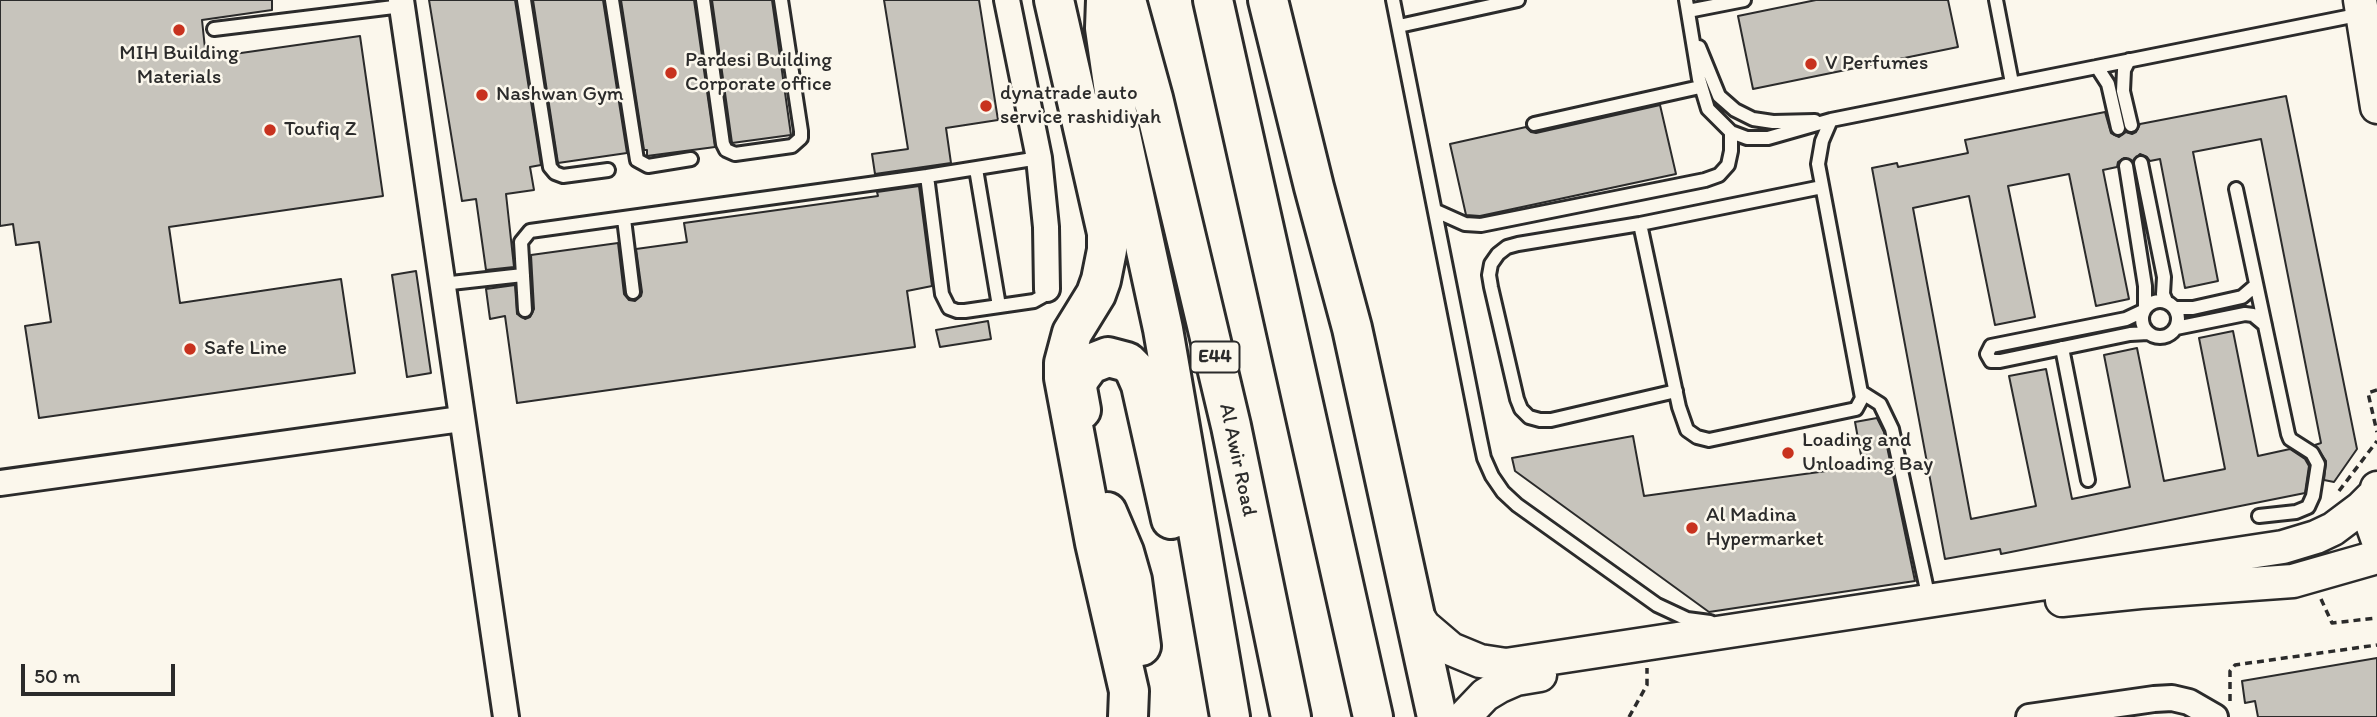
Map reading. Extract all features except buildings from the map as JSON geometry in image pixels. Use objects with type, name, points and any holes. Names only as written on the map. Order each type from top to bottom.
[{"type":"main road","points":[[1054,0],[1107,233],[1107,250],[1101,280],[1072,333],[1065,356],[1064,379],[1093,530],[1129,691],[1128,717]]},
{"type":"main road","points":[[1106,0],[1105,28],[1119,126],[1163,330],[1230,717]]},
{"type":"main road","name":"Al Awir Road","points":[[1126,0],[1153,97],[1231,426],[1290,717]]},
{"type":"main road","points":[[1213,0],[1373,717]]},
{"type":"main road","points":[[1268,0],[1352,328],[1437,717]]},
{"type":"main road","points":[[1155,717],[1143,665],[1132,580],[1092,467],[1077,388],[1083,371],[1098,359],[1108,357],[1127,362],[1139,377],[1178,542],[1198,588],[1211,609]]},
{"type":"street","points":[[1007,0],[1039,158],[1046,227],[1047,289]]},
{"type":"street","points":[[401,3],[506,717]]},
{"type":"street","points":[[2361,7],[2377,104]]},
{"type":"street","points":[[0,483],[461,419]]},
{"type":"street","points":[[0,473],[24,480]]},
{"type":"street","points":[[1414,611],[1424,626],[1451,649],[1480,661],[1506,665],[2299,543],[2340,524],[2375,492]]},
{"type":"street","points":[[2375,492],[2371,521],[2377,538]]},
{"type":"street","points":[[1464,717],[1485,695],[1516,679],[2040,603],[2140,592],[2293,581],[2377,557]]},
{"type":"street","points":[[2029,717],[2172,698],[2206,709],[2223,710]]},
{"type":"lane","points":[[524,0],[550,167],[562,176],[608,170]]},
{"type":"lane","points":[[612,0],[637,160],[648,166],[691,159]]},
{"type":"lane","points":[[703,0],[723,144],[726,150],[735,154],[792,146],[801,138],[781,0]]},
{"type":"lane","points":[[1393,0],[1484,458],[1492,476],[1503,492],[1517,505],[1657,605],[1687,619],[1745,627]]},
{"type":"lane","points":[[1399,26],[1518,0]]},
{"type":"lane","points":[[1687,9],[1744,0]]},
{"type":"lane","points":[[1996,0],[2012,83]]},
{"type":"lane","points":[[214,29],[401,3]]},
{"type":"lane","points":[[1687,9],[1700,87],[1708,109],[1731,132],[1747,138],[1768,138],[1831,120],[2097,67],[2361,7]]},
{"type":"lane","points":[[1687,9],[1710,78],[1719,96],[1735,110],[1753,118],[1773,122],[1831,120]]},
{"type":"lane","points":[[2097,67],[2108,84],[2125,127],[2122,80],[2129,60]]},
{"type":"lane","points":[[1534,124],[1700,87]]},
{"type":"lane","points":[[1640,223],[1682,419],[1687,430],[1697,437],[1709,440],[1856,409],[1862,398],[1818,164],[1822,141],[1831,120]]},
{"type":"lane","points":[[1436,211],[1465,224],[1480,225],[1705,180],[1719,176],[1728,165],[1731,132]]},
{"type":"lane","points":[[525,310],[521,242],[530,231],[1039,158]]},
{"type":"lane","points":[[2126,166],[2145,286],[2143,327],[2155,337],[2163,338],[2176,328],[2178,315],[2163,294],[2164,277],[2141,163]]},
{"type":"lane","points":[[976,169],[999,306]]},
{"type":"lane","points":[[927,176],[944,302],[949,308],[957,311],[1034,302],[1043,296],[1047,289]]},
{"type":"lane","points":[[1676,391],[1551,420],[1529,417],[1521,410],[1517,399],[1491,287],[1489,275],[1498,254],[1507,247],[1822,187]]},
{"type":"lane","points":[[2236,189],[2288,434],[2290,439],[2312,453],[2318,464],[2313,496],[2308,507],[2297,512],[2259,516]]},
{"type":"lane","points":[[624,219],[633,292]]},
{"type":"lane","points":[[442,284],[523,275]]},
{"type":"lane","points":[[2148,333],[2130,334],[1996,362],[1991,361],[1987,354],[1991,346],[2126,318],[2151,303],[2193,308],[2242,297],[2256,285]]},
{"type":"lane","points":[[2176,328],[2245,314],[2253,315],[2265,325]]},
{"type":"lane","points":[[2062,348],[2088,480]]},
{"type":"lane","points":[[1861,392],[1880,404],[1892,429],[1929,599]]},
{"type":"path","points":[[2377,390],[2368,393],[2377,432]]},
{"type":"path","points":[[2311,578],[2332,623],[2377,618]]},
{"type":"path","points":[[2223,710],[2230,671],[2235,665],[2377,645]]},
{"type":"path","points":[[1629,717],[1647,685],[1647,659]]},
{"type":"place","name":"MIH Building Materials","points":[[179,30]]},
{"type":"place","name":"V Perfumes","points":[[1811,64]]},
{"type":"place","name":"Pardesi Building Corporate office","points":[[671,73]]},
{"type":"place","name":"Nashwan Gym","points":[[482,95]]},
{"type":"place","name":"dynatrade auto service rashidiyah","points":[[986,106]]},
{"type":"place","name":"Toufiq Z","points":[[270,130]]},
{"type":"place","name":"Safe Line","points":[[190,349]]},
{"type":"place","name":"Loading and Unloading Bay","points":[[1788,453]]},
{"type":"place","name":"Al Madina Hypermarket","points":[[1692,528]]}]
